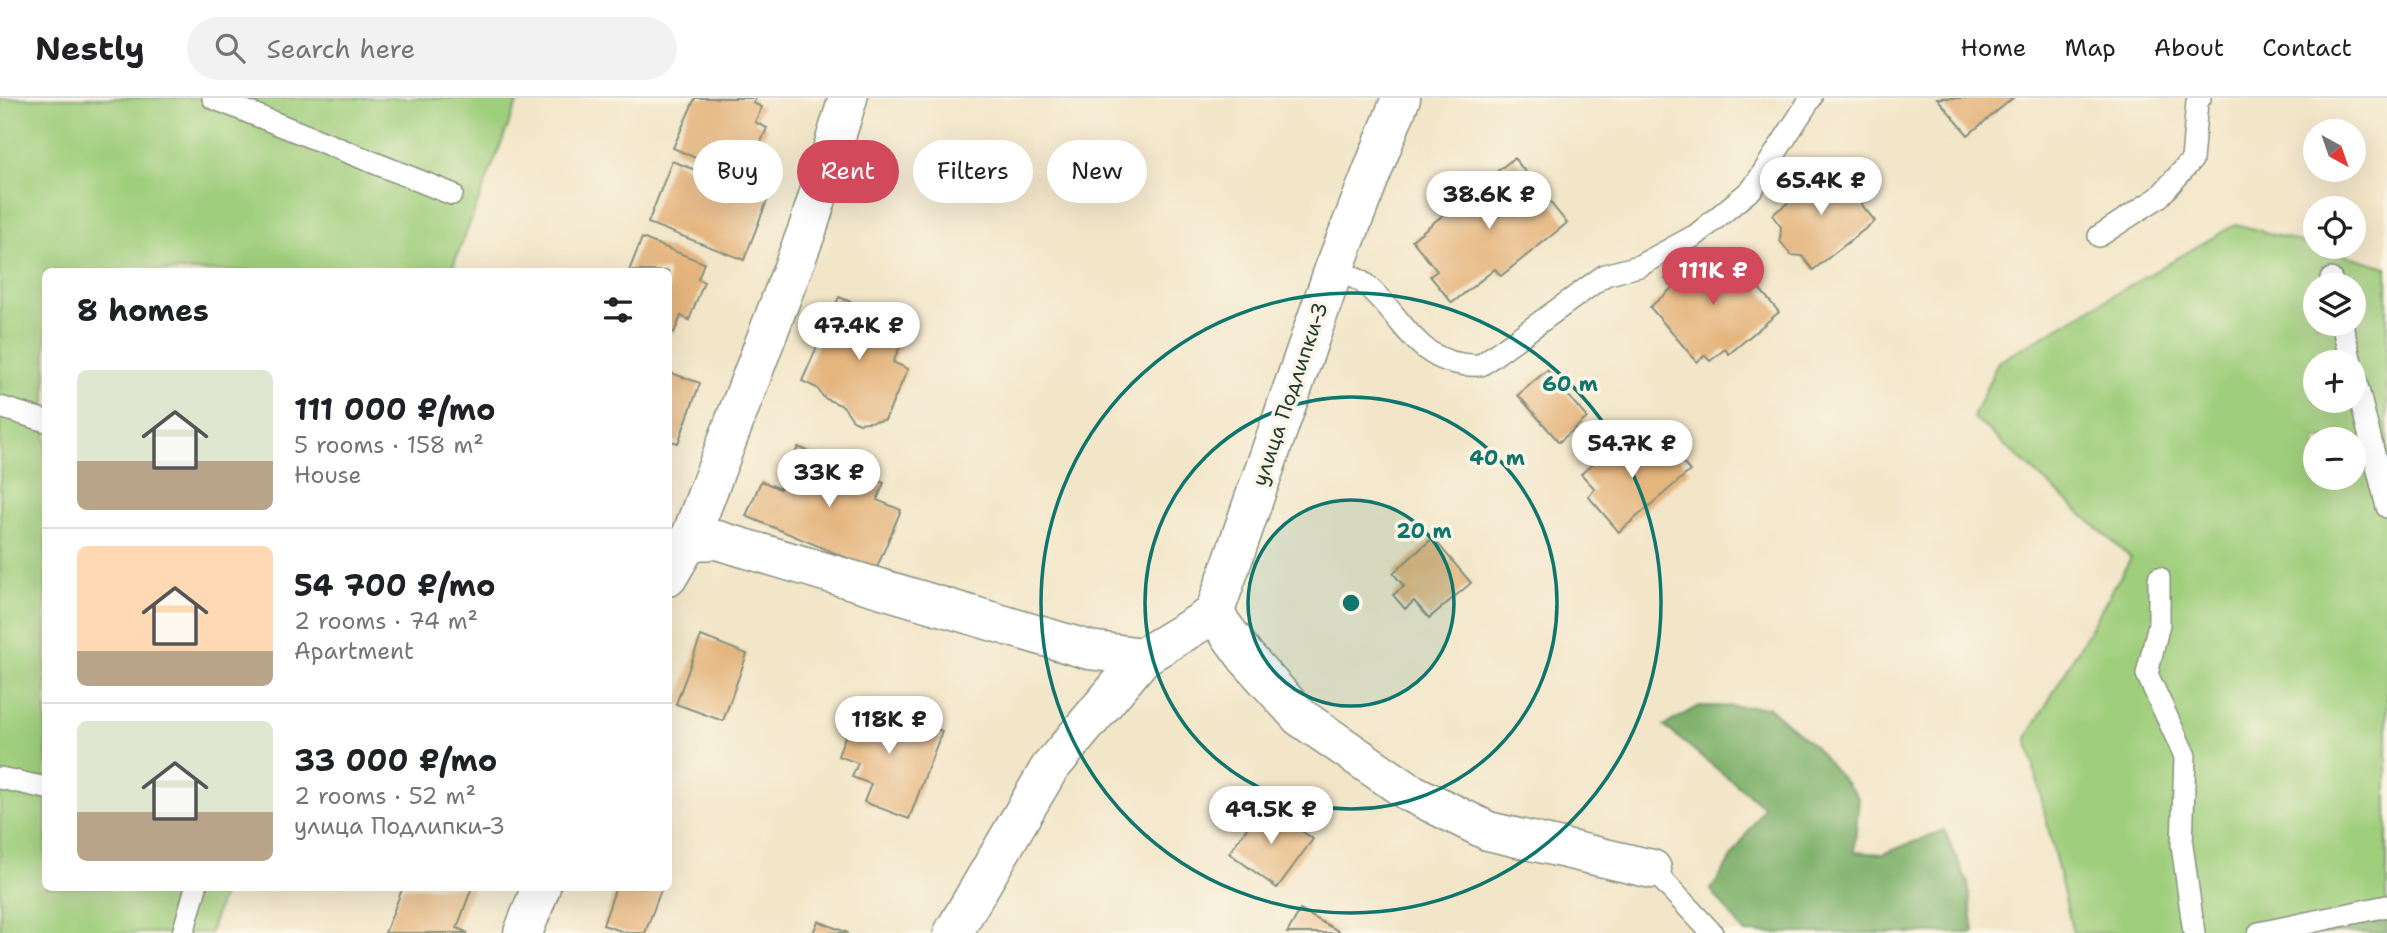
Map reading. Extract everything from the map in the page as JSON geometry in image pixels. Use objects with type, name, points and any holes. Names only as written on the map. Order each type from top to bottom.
[{"type":"street","points":[[672,564],[808,228],[848,98]]},
{"type":"street","name":"улица Подлипки-3","points":[[1214,614],[1334,268],[1401,98]]},
{"type":"street","points":[[679,542],[717,540],[1089,650],[1143,657]]},
{"type":"street","points":[[953,933],[1049,769],[1143,657],[1214,614],[1246,657],[1300,717],[1409,792],[1488,831],[1652,869]]},
{"type":"street","points":[[523,933],[539,891]]},
{"type":"lane","points":[[213,98],[452,194]]},
{"type":"lane","points":[[1334,268],[1366,284],[1432,357],[1460,366],[1480,365],[1605,275],[1639,266],[1696,235],[1753,188],[1811,98]]},
{"type":"lane","points":[[2099,236],[2159,197],[2192,160],[2197,102],[2200,98]]},
{"type":"lane","points":[[0,407],[42,420]]},
{"type":"lane","points":[[2364,413],[2387,507]]},
{"type":"lane","points":[[2159,578],[2159,624],[2147,674],[2185,756],[2182,845],[2194,933]]},
{"type":"lane","points":[[0,778],[42,787]]},
{"type":"lane","points":[[1652,869],[1712,933]]},
{"type":"lane","points":[[183,933],[195,891]]},
{"type":"lane","points":[[2259,933],[2387,906]]},
{"type":"green space","points":[[0,98],[519,98],[452,268],[42,268],[42,891],[224,891],[210,933],[0,933]]},
{"type":"green space","points":[[2236,224],[2303,243],[2303,259],[2359,259],[2387,267],[2387,906],[2259,933],[2073,933],[2027,738],[2131,558],[1973,417],[1998,362]]},
{"type":"green space","points":[[1699,706],[1768,707],[1815,747],[1859,798],[1854,852],[1883,854],[1944,830],[1968,883],[1974,933],[1745,933],[1711,890],[1764,807],[1664,726]]},
{"type":"green space","points":[[2387,906],[2387,933],[2259,933]]},
{"type":"building","points":[[695,98],[756,98],[753,103],[762,107],[755,122],[767,128],[762,140],[693,140],[693,157],[673,148]]},
{"type":"building","points":[[1937,98],[2013,98],[1968,135]]},
{"type":"building","points":[[1514,158],[1567,223],[1501,276],[1495,269],[1452,303],[1430,276],[1437,271],[1412,240]]},
{"type":"building","points":[[672,161],[693,169],[693,203],[766,203],[744,260],[648,223]]},
{"type":"building","points":[[1831,168],[1841,180],[1854,182],[1864,194],[1862,205],[1875,221],[1813,270],[1802,256],[1791,255],[1780,241],[1781,227],[1772,215],[1790,201],[1783,192],[1806,174],[1813,182]]},
{"type":"building","points":[[642,238],[704,263],[698,279],[704,282],[689,320],[681,316],[672,332],[672,268],[630,268]]},
{"type":"building","points":[[1716,251],[1731,269],[1744,270],[1779,312],[1729,354],[1725,349],[1710,361],[1705,355],[1697,362],[1650,307],[1672,288],[1665,279],[1691,258],[1698,266]]},
{"type":"building","points":[[839,297],[909,327],[893,362],[908,369],[885,420],[860,423],[853,420],[843,406],[824,398],[817,388],[802,381]]},
{"type":"building","points":[[1547,370],[1587,418],[1559,442],[1518,395]]},
{"type":"building","points":[[672,373],[700,383],[678,443],[672,441]]},
{"type":"building","points":[[1619,441],[1653,444],[1661,453],[1669,447],[1690,471],[1619,532],[1588,496],[1595,489],[1581,474]]},
{"type":"building","points":[[798,447],[884,483],[877,500],[901,510],[876,570],[746,516],[761,481],[780,489]]},
{"type":"building","points":[[1433,538],[1471,583],[1429,618],[1414,601],[1405,609],[1393,595],[1404,586],[1393,573]]},
{"type":"building","points":[[701,636],[747,654],[723,721],[676,704]]},
{"type":"building","points":[[858,700],[942,731],[909,819],[864,802],[871,784],[852,777],[858,763],[838,756]]},
{"type":"building","points":[[1264,804],[1313,839],[1277,888],[1229,853]]},
{"type":"building","points":[[401,891],[471,891],[457,928],[468,933],[385,933]]},
{"type":"building","points":[[615,891],[661,891],[645,933],[627,933],[603,925]]},
{"type":"building","points":[[1300,910],[1342,933],[1287,933]]},
{"type":"building","points":[[818,921],[848,933],[813,933]]}]
